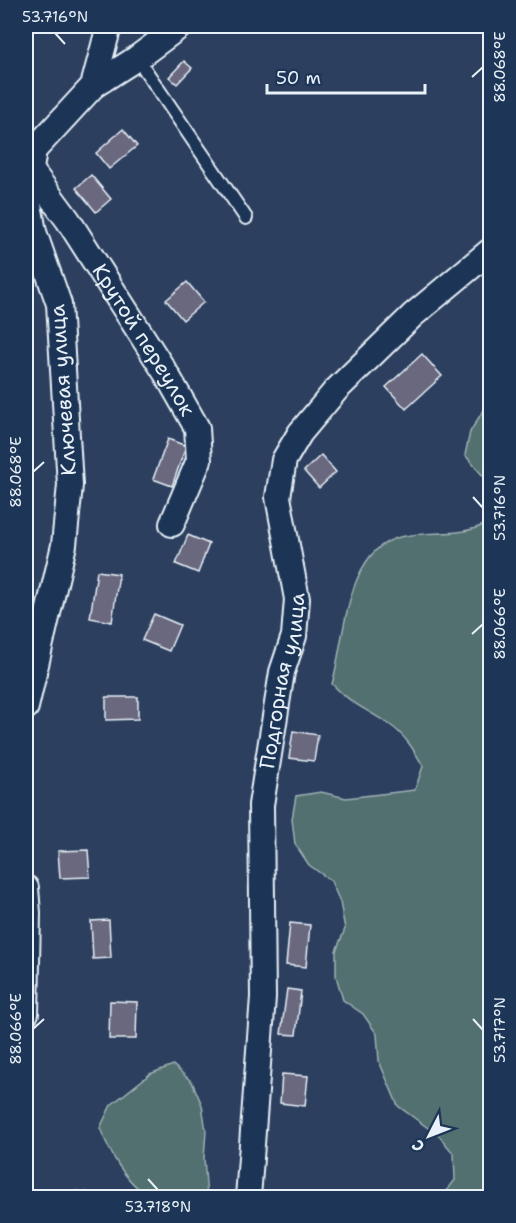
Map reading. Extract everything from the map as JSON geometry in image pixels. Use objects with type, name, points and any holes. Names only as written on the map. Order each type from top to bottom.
[{"type":"street","points":[[93,86],[109,26]]},
{"type":"street","points":[[30,156],[93,86],[137,58],[180,26]]},
{"type":"street","name":"Крутой переулок","points":[[30,156],[167,375],[197,428],[199,460],[172,524]]},
{"type":"street","name":"Ключевая улица","points":[[26,707],[64,545],[70,485],[59,304],[34,232],[27,193],[30,156]]},
{"type":"street","name":"Подгорная улица","points":[[248,1197],[263,997],[261,805],[282,672],[294,636],[297,599],[278,497],[284,460],[300,433],[336,390],[413,315],[490,251]]},
{"type":"street","points":[[26,888],[28,913],[26,1013]]},
{"type":"lane","points":[[137,58],[246,218]]},
{"type":"green space","points":[[490,399],[490,484],[465,455],[470,432]]},
{"type":"green space","points":[[490,522],[490,1197],[442,1197],[455,1180],[454,1154],[439,1136],[398,1106],[379,1061],[377,1034],[363,1014],[343,1000],[336,976],[336,951],[345,929],[340,902],[331,881],[309,865],[295,844],[292,819],[296,796],[321,792],[346,798],[415,790],[423,766],[409,743],[395,729],[354,702],[332,684],[350,599],[368,559],[382,545],[400,537],[456,532]]},
{"type":"green space","points":[[173,1065],[192,1082],[202,1105],[206,1131],[204,1158],[207,1197],[149,1197],[125,1175],[100,1128],[111,1105],[150,1074]]},
{"type":"building","points":[[184,61],[192,68],[177,84],[169,77]]},
{"type":"building","points":[[123,129],[137,146],[109,169],[96,153]]},
{"type":"building","points":[[91,175],[111,199],[96,212],[76,188]]},
{"type":"building","points":[[187,282],[204,302],[183,320],[166,300]]},
{"type":"building","points":[[422,354],[442,376],[406,409],[386,387]]},
{"type":"building","points":[[168,439],[186,446],[172,486],[153,479]]},
{"type":"building","points":[[321,455],[336,472],[319,488],[304,471]]},
{"type":"building","points":[[188,535],[209,544],[198,573],[176,564]]},
{"type":"building","points":[[97,571],[119,574],[112,622],[90,618]]},
{"type":"building","points":[[154,614],[180,625],[169,651],[142,640]]},
{"type":"building","points":[[106,697],[138,697],[138,719],[106,720]]},
{"type":"building","points":[[293,731],[318,735],[314,761],[289,758]]},
{"type":"building","points":[[88,850],[90,877],[60,878],[58,851]]},
{"type":"building","points":[[109,920],[111,958],[93,959],[91,921]]},
{"type":"building","points":[[290,923],[310,925],[306,967],[286,965]]},
{"type":"building","points":[[287,989],[301,991],[296,1035],[281,1034]]},
{"type":"building","points":[[110,1001],[137,1002],[136,1039],[109,1039]]},
{"type":"building","points":[[282,1074],[308,1076],[305,1106],[280,1103]]},
{"type":"building","points":[[76,1191],[97,1194],[97,1198],[76,1198]]}]
